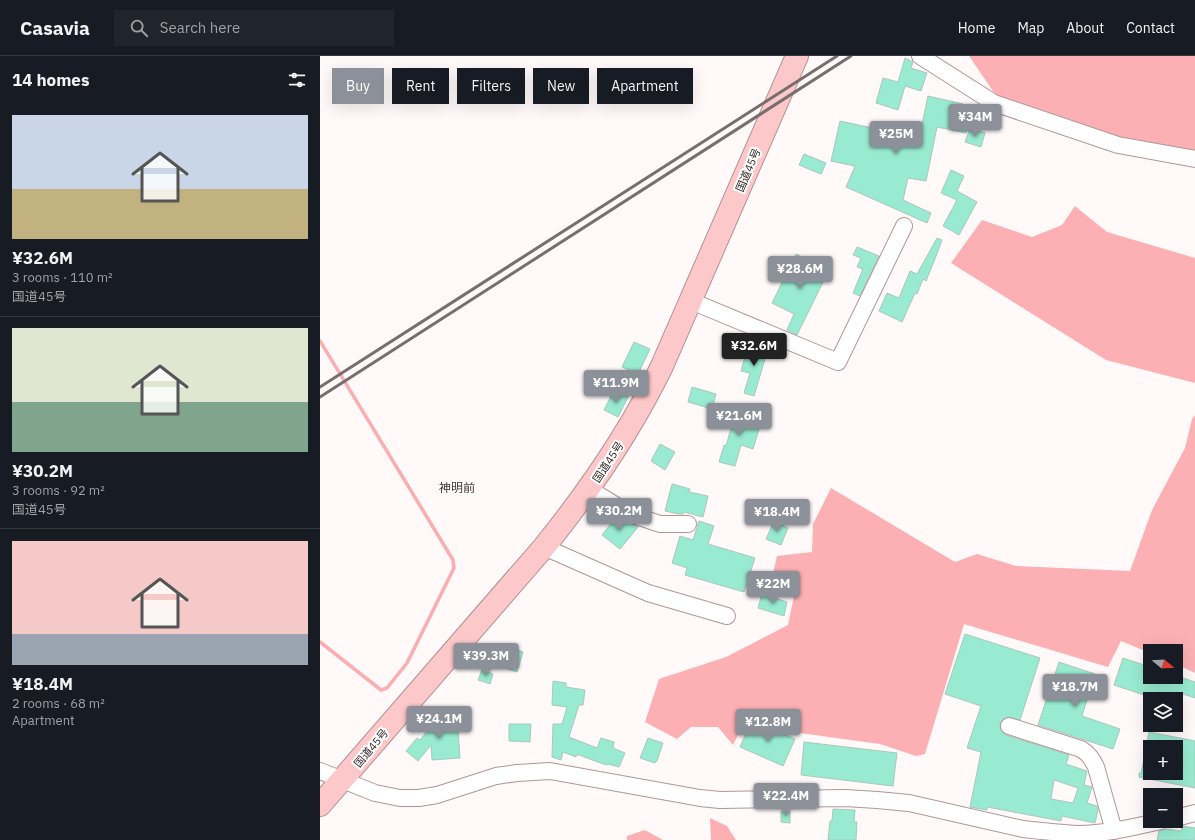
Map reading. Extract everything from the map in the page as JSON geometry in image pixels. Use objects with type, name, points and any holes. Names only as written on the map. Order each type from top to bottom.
[{"type":"highway","name":"国道45号","points":[[320,805],[544,547],[589,490],[612,455],[644,404],[691,301],[797,56]]},
{"type":"street","points":[[920,56],[994,103],[1118,145],[1195,159]]},
{"type":"street","points":[[691,301],[838,362],[904,226]]},
{"type":"street","points":[[589,490],[630,514],[660,524],[688,524]]},
{"type":"street","points":[[544,547],[648,594],[727,616]]},
{"type":"street","points":[[1009,726],[1081,749],[1091,757],[1096,767],[1114,831]]},
{"type":"street","points":[[320,771],[387,796],[419,798],[437,795],[496,776],[550,771],[700,798],[720,800],[845,798],[909,803],[1023,829],[1080,834],[1114,831],[1143,825]]},
{"type":"street","points":[[1183,816],[1195,813]]},
{"type":"shaded area","points":[[969,56],[1195,56],[1195,151],[1120,137],[1008,113]]},
{"type":"shaded area","points":[[1075,206],[1107,232],[1195,258],[1195,383],[1106,360],[951,263],[982,220],[1032,237],[1062,225]]},
{"type":"shaded area","points":[[1195,415],[1195,673],[1183,667],[1183,644],[1143,644],[1143,650],[1121,641],[1108,667],[964,624],[925,754],[916,756],[880,744],[800,733],[750,711],[733,745],[718,727],[691,727],[677,739],[645,722],[659,679],[726,657],[788,625],[794,596],[772,578],[777,556],[812,552],[813,524],[831,488],[955,562],[977,554],[1016,566],[1130,571],[1152,510],[1185,448],[1192,419]]},
{"type":"shaded area","points":[[710,818],[727,826],[736,840],[711,840]]},
{"type":"shaded area","points":[[645,830],[663,840],[627,840],[627,836]]},
{"type":"building","points":[[905,58],[913,62],[911,68],[927,73],[921,91],[905,86],[898,110],[876,103],[883,78],[898,82]]},
{"type":"building","points":[[928,96],[963,104],[962,109],[975,116],[966,133],[937,127],[926,181],[908,178],[903,200],[931,213],[927,223],[846,187],[855,166],[831,161],[840,121],[919,138]]},
{"type":"building","points":[[970,128],[985,133],[981,147],[965,142]]},
{"type":"building","points":[[804,154],[826,163],[821,174],[799,165]]},
{"type":"building","points":[[951,170],[964,176],[957,191],[977,202],[959,235],[943,226],[957,200],[941,193]]},
{"type":"building","points":[[937,238],[942,240],[926,281],[923,279],[902,322],[879,311],[887,293],[899,298],[910,271],[917,274]]},
{"type":"building","points":[[857,247],[879,256],[860,296],[853,293],[863,269],[857,267],[861,258],[853,255]]},
{"type":"building","points":[[796,254],[829,270],[797,335],[787,330],[794,314],[772,303]]},
{"type":"building","points":[[634,342],[650,349],[638,374],[622,367]]},
{"type":"building","points":[[749,343],[768,349],[754,396],[744,393],[750,373],[741,371]]},
{"type":"building","points":[[692,387],[716,394],[712,409],[688,402]]},
{"type":"building","points":[[614,390],[628,397],[618,417],[604,410]]},
{"type":"building","points":[[736,410],[753,415],[751,423],[760,426],[753,449],[741,445],[735,466],[719,462],[724,445],[726,446]]},
{"type":"building","points":[[660,444],[675,452],[665,470],[651,461]]},
{"type":"building","points":[[672,484],[690,489],[689,492],[708,496],[703,517],[684,512],[683,514],[679,514],[665,511]]},
{"type":"building","points":[[616,517],[638,527],[620,549],[602,535]]},
{"type":"building","points":[[699,521],[714,526],[708,544],[755,558],[744,592],[685,575],[687,568],[672,563],[680,536],[693,540]]},
{"type":"building","points":[[774,521],[788,528],[781,545],[766,539]]},
{"type":"building","points":[[762,594],[787,602],[784,616],[758,608]]},
{"type":"building","points":[[965,634],[1040,658],[1020,720],[1007,717],[1000,723],[1000,728],[1006,735],[1069,755],[1066,764],[1087,771],[1084,785],[1092,787],[1087,803],[1097,806],[1098,810],[1095,823],[1062,816],[1061,821],[987,807],[987,810],[970,807],[981,752],[967,748],[981,706],[945,694]],"holes":[[[1054,780],[1078,788],[1073,803],[1051,799]]]},
{"type":"building","points":[[510,647],[523,652],[517,672],[499,666],[503,653],[508,655]]},
{"type":"building","points":[[1123,658],[1143,665],[1143,684],[1183,684],[1183,678],[1195,682],[1195,698],[1183,694],[1183,692],[1143,692],[1143,695],[1114,685]]},
{"type":"building","points":[[1059,662],[1095,674],[1082,716],[1120,729],[1113,749],[1038,725]]},
{"type":"building","points":[[482,670],[493,674],[490,684],[478,680]]},
{"type":"building","points":[[553,681],[566,683],[566,687],[585,690],[583,705],[579,705],[569,737],[597,748],[601,738],[614,742],[613,748],[625,753],[619,767],[608,764],[606,765],[579,755],[576,755],[576,757],[563,752],[561,760],[552,757],[553,724],[562,724],[567,707],[552,705]]},
{"type":"building","points":[[446,708],[452,714],[448,719],[458,728],[460,758],[432,760],[431,745],[418,761],[406,751],[417,738],[420,740]]},
{"type":"building","points":[[752,720],[795,739],[783,766],[740,747]]},
{"type":"building","points":[[509,724],[531,724],[530,742],[509,741]]},
{"type":"building","points":[[1149,732],[1195,741],[1195,788],[1154,780],[1183,780],[1183,740],[1147,740]]},
{"type":"building","points":[[648,738],[663,743],[655,763],[640,758]]},
{"type":"building","points":[[804,742],[897,753],[893,786],[801,775]]},
{"type":"building","points":[[1143,764],[1143,778],[1139,777],[1139,773],[1141,773]]},
{"type":"building","points":[[833,809],[855,810],[854,822],[857,822],[856,840],[828,840]]},
{"type":"building","points":[[781,812],[790,812],[790,823],[781,822]]},
{"type":"building","points":[[1183,826],[1195,828],[1195,840],[1157,840],[1159,831],[1167,829],[1181,831]]},
{"type":"waterway","points":[[320,341],[453,560],[454,568],[407,663],[387,688],[381,690],[320,642]]},
{"type":"railway","points":[[320,387],[837,56]]},
{"type":"railway","points":[[320,397],[851,56]]},
{"type":"district","name":"神明前","points":[[457,488]]}]
